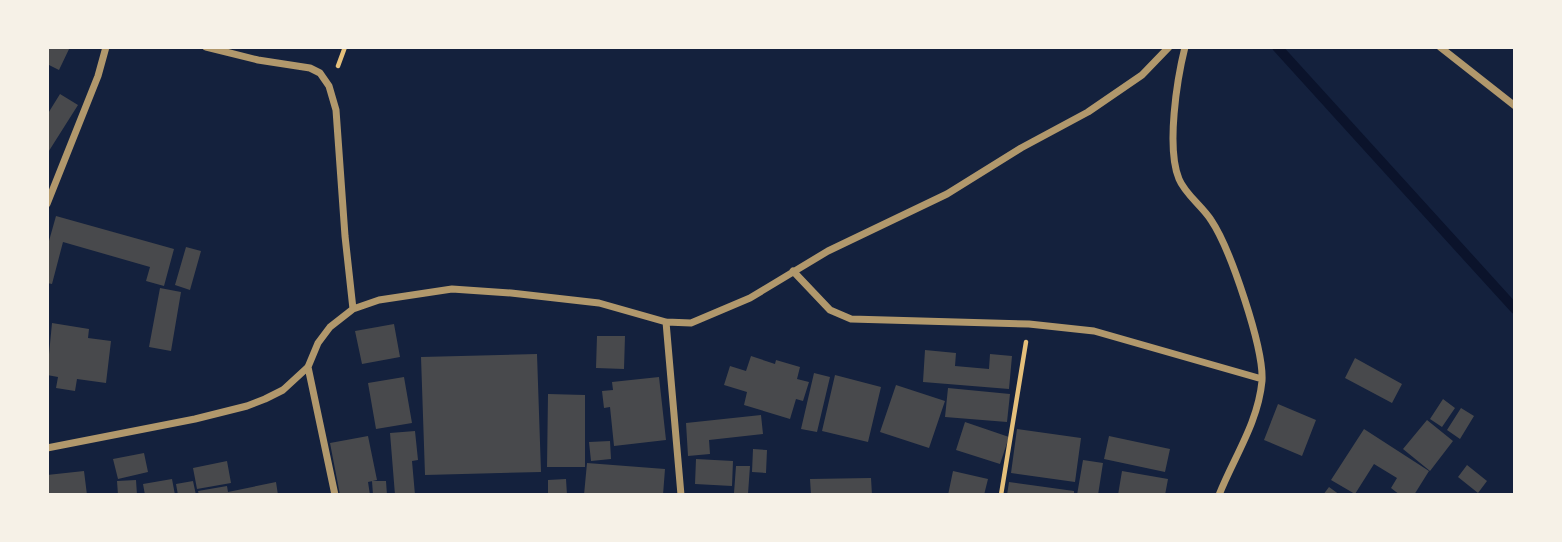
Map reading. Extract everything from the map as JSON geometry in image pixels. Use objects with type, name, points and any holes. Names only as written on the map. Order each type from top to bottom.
[{"type":"street","points":[[47,204],[89,101],[106,47]]},
{"type":"street","points":[[206,47],[258,60],[310,68],[320,73],[329,86],[336,110],[352,309]]},
{"type":"street","points":[[47,448],[247,406],[283,390],[308,367],[318,343],[330,327],[352,309],[379,300],[452,289],[599,303],[666,322],[691,323],[750,298],[793,271],[891,219],[947,194],[1021,148],[1088,111],[1142,75],[1169,47]]},
{"type":"street","points":[[1185,47],[1175,107],[1175,163],[1179,180],[1225,243],[1252,326],[1262,379],[1256,410],[1219,495]]},
{"type":"street","points":[[1440,47],[1515,106]]},
{"type":"street","points":[[793,271],[830,310],[850,319],[1029,324],[1106,333],[1262,379]]},
{"type":"street","points":[[666,322],[681,495]]},
{"type":"street","points":[[308,367],[335,495]]},
{"type":"path","points":[[1001,495],[1029,324]]},
{"type":"building","points":[[47,47],[70,47],[59,70],[47,64]]},
{"type":"building","points":[[60,94],[78,105],[47,154],[47,115]]},
{"type":"building","points":[[56,216],[174,249],[164,286],[146,281],[150,267],[63,242],[52,284],[47,283],[47,248]]},
{"type":"building","points":[[186,247],[201,251],[190,290],[175,285]]},
{"type":"building","points":[[160,288],[181,292],[171,351],[149,347]]},
{"type":"building","points":[[52,323],[89,329],[88,338],[111,341],[106,383],[77,379],[75,391],[56,388],[58,377],[47,375]]},
{"type":"building","points":[[394,324],[400,357],[362,364],[355,331]]},
{"type":"building","points":[[597,336],[625,336],[624,369],[596,368]]},
{"type":"building","points":[[925,350],[956,353],[955,366],[989,369],[990,354],[1012,356],[1009,389],[923,382]]},
{"type":"building","points":[[537,354],[541,472],[425,475],[421,357]]},
{"type":"building","points":[[751,356],[775,364],[776,360],[800,367],[797,379],[809,382],[803,401],[796,399],[790,419],[744,405],[747,392],[724,385],[730,366],[746,371]]},
{"type":"building","points":[[1355,358],[1402,384],[1392,403],[1345,378]]},
{"type":"building","points":[[814,373],[830,377],[817,432],[801,429]]},
{"type":"building","points":[[835,375],[881,387],[868,442],[822,431]]},
{"type":"building","points":[[404,377],[412,423],[376,429],[368,383]]},
{"type":"building","points":[[659,377],[666,440],[614,446],[610,407],[604,408],[602,391],[613,390],[612,382]]},
{"type":"building","points":[[896,385],[945,401],[929,448],[880,432]]},
{"type":"building","points":[[948,388],[1010,394],[1007,422],[945,417]]},
{"type":"building","points":[[548,394],[585,395],[585,467],[547,467]]},
{"type":"building","points":[[1443,399],[1455,408],[1442,427],[1430,419]]},
{"type":"building","points":[[1278,404],[1316,420],[1302,456],[1264,440]]},
{"type":"building","points":[[1461,408],[1474,416],[1460,439],[1447,430]]},
{"type":"building","points":[[761,415],[763,434],[709,440],[710,454],[688,456],[686,423]]},
{"type":"building","points":[[1427,420],[1453,441],[1430,471],[1403,449]]},
{"type":"building","points":[[965,422],[1009,437],[1000,464],[956,450]]},
{"type":"building","points":[[1017,429],[1081,438],[1075,482],[1011,473]]},
{"type":"building","points":[[1364,429],[1429,471],[1414,495],[1400,495],[1391,488],[1397,478],[1374,464],[1355,494],[1331,480]]},
{"type":"building","points":[[415,431],[418,460],[412,461],[415,495],[395,495],[390,433]]},
{"type":"building","points":[[368,436],[377,480],[368,482],[370,495],[340,495],[330,443]]},
{"type":"building","points":[[1109,436],[1170,449],[1165,472],[1104,459]]},
{"type":"building","points":[[610,441],[611,459],[591,461],[589,442]]},
{"type":"building","points":[[753,449],[767,450],[766,473],[752,472]]},
{"type":"building","points":[[144,453],[148,472],[118,479],[113,459]]},
{"type":"building","points":[[696,459],[733,461],[732,486],[695,484]]},
{"type":"building","points":[[1083,460],[1103,463],[1098,495],[1077,495]]},
{"type":"building","points":[[227,461],[231,483],[197,489],[193,468]]},
{"type":"building","points":[[587,463],[665,469],[663,495],[584,495]]},
{"type":"building","points":[[1467,465],[1487,481],[1478,493],[1458,477]]},
{"type":"building","points":[[736,466],[750,466],[748,494],[734,493]]},
{"type":"building","points":[[84,471],[87,495],[47,495],[47,475]]},
{"type":"building","points":[[953,471],[988,479],[984,495],[948,495]]},
{"type":"building","points":[[1122,471],[1168,479],[1165,495],[1118,495]]},
{"type":"building","points":[[871,478],[872,495],[811,495],[810,479]]},
{"type":"building","points":[[172,479],[175,495],[145,495],[143,484]]},
{"type":"building","points":[[566,479],[567,495],[548,495],[548,480]]},
{"type":"building","points":[[136,480],[137,495],[118,495],[117,481]]},
{"type":"building","points":[[193,481],[196,495],[178,495],[176,484]]},
{"type":"building","points":[[372,481],[386,481],[387,495],[373,495]]},
{"type":"building","points":[[276,482],[278,495],[199,495],[198,491],[227,486],[228,492]]},
{"type":"building","points":[[1009,482],[1074,491],[1074,495],[1007,495]]},
{"type":"building","points":[[1329,487],[1340,495],[1323,495]]},
{"type":"waterway","points":[[1277,47],[1515,309]]}]
